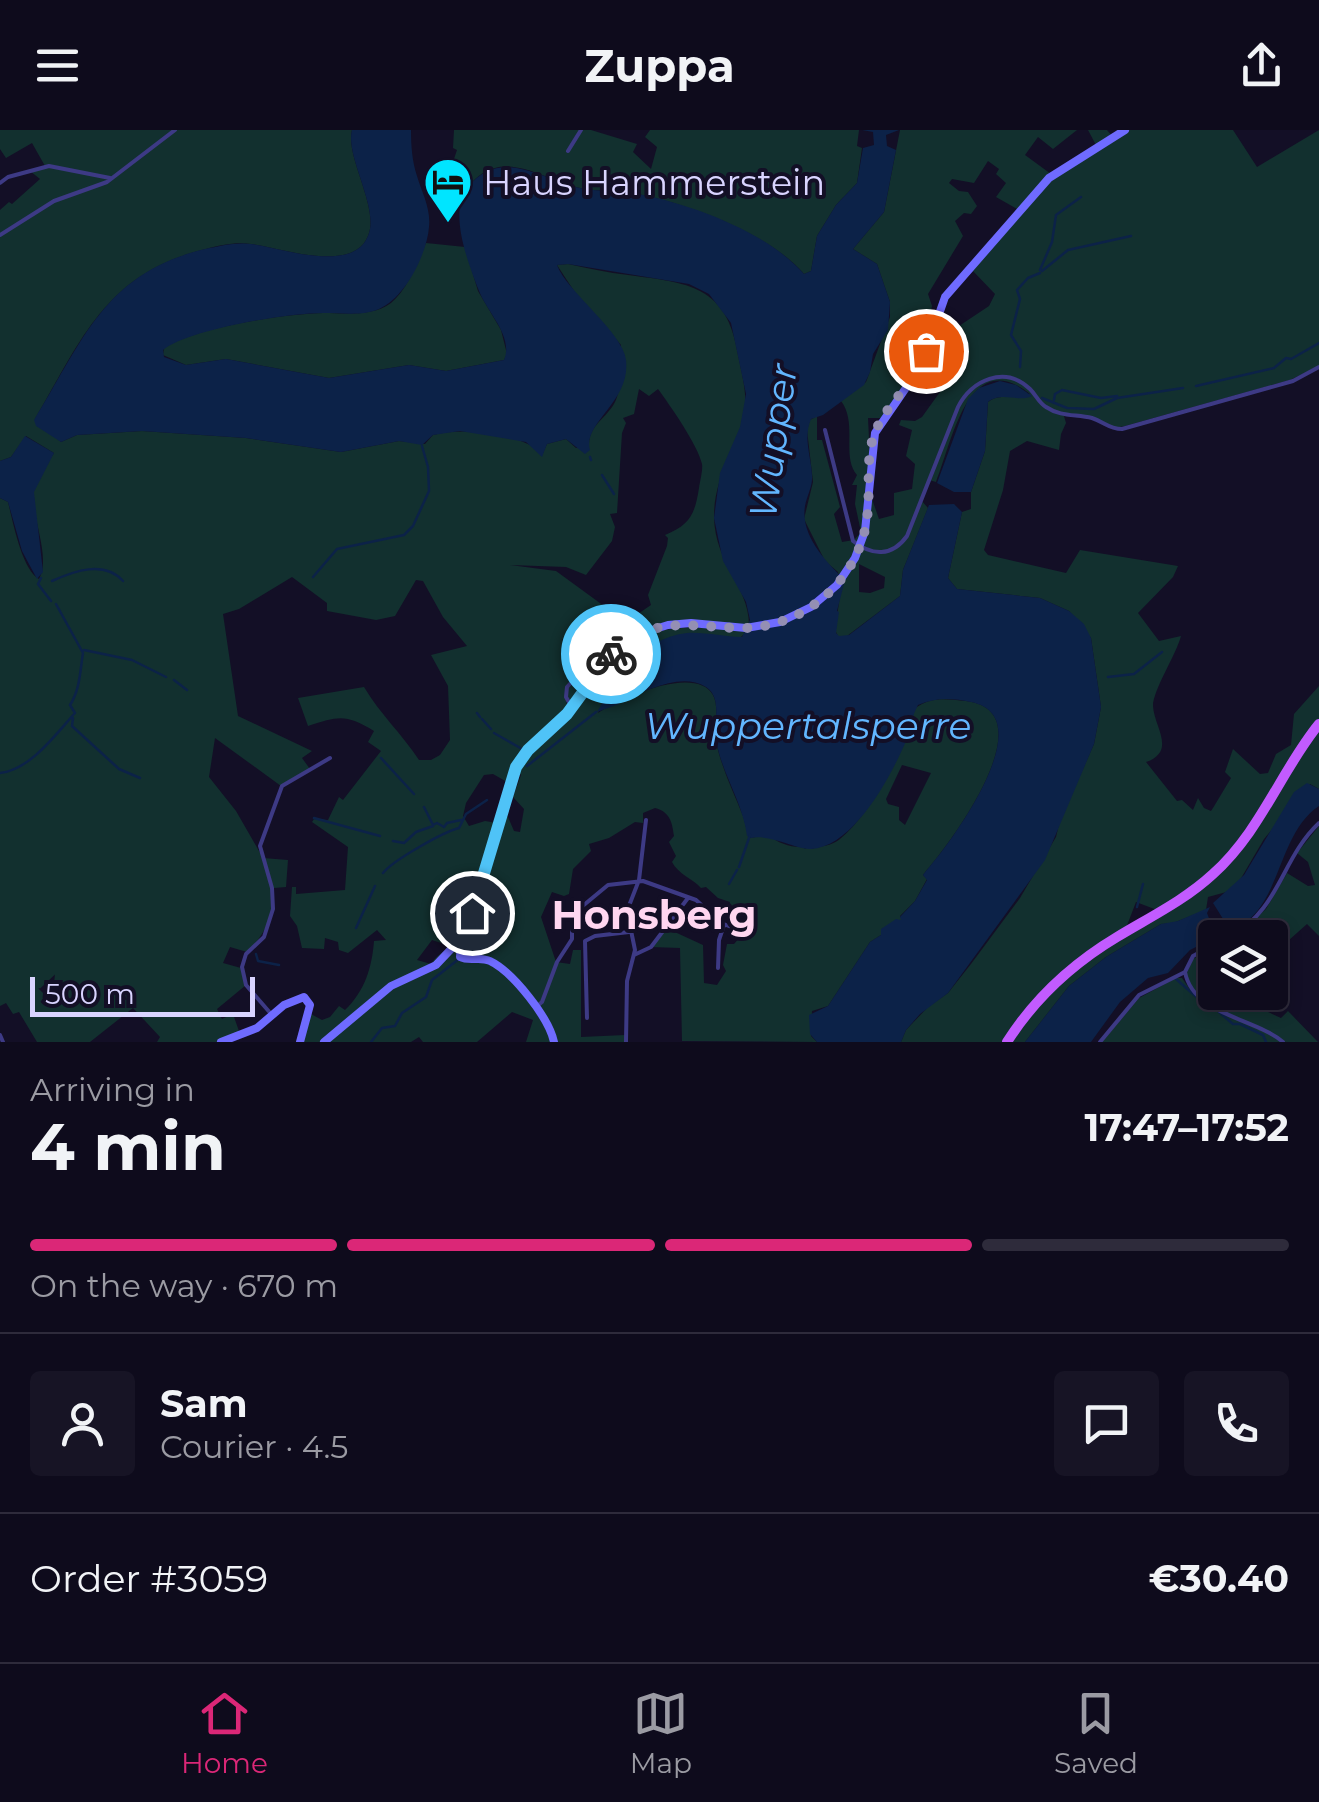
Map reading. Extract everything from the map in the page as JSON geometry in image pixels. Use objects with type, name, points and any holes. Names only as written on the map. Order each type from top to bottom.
[{"type":"main road","points":[[324,1042],[391,986],[436,965],[460,937],[472,913],[516,767],[573,706],[607,658],[638,634],[683,623],[736,628],[762,626],[797,615],[820,601],[842,578],[860,546],[868,515],[874,436],[922,365],[944,298],[1049,178],[1125,130]]},
{"type":"main road","points":[[1007,1042],[1033,1007],[1070,969],[1189,894],[1227,862],[1259,822],[1319,724]]},
{"type":"main road","points":[[460,937],[460,957],[487,959],[494,964],[536,1007],[548,1023],[554,1042]]},
{"type":"main road","points":[[221,1042],[254,1030],[294,1000],[308,999],[310,1007],[300,1041]]},
{"type":"street","points":[[0,235],[54,201],[114,178],[174,130]]},
{"type":"street","points":[[568,151],[581,130]]},
{"type":"street","points":[[0,183],[8,176],[49,166],[114,178]]},
{"type":"street","points":[[825,430],[853,540],[884,553],[902,542],[958,406],[967,391],[981,382],[998,377],[1013,379],[1028,387],[1047,408],[1122,429],[1293,381],[1319,366]]},
{"type":"street","points":[[573,706],[566,700],[566,688],[623,624]]},
{"type":"street","points":[[272,1014],[246,984],[242,967],[246,954],[264,936],[274,909],[260,848],[282,786],[330,758]]},
{"type":"street","points":[[626,1042],[627,981],[634,955],[628,910],[637,882],[646,820]]},
{"type":"street","points":[[1250,920],[1264,908],[1300,845],[1319,823]]},
{"type":"street","points":[[536,1007],[542,1002],[557,962],[572,938],[572,925],[582,905],[608,885],[642,881],[701,903],[712,917],[734,928]]},
{"type":"street","points":[[634,955],[650,947],[688,897]]},
{"type":"street","points":[[718,968],[724,925]]},
{"type":"street","points":[[587,1018],[585,941],[629,932]]},
{"type":"street","points":[[1100,1042],[1139,995],[1185,972],[1198,953]]},
{"type":"street","points":[[1185,972],[1190,988],[1203,999],[1283,1042]]},
{"type":"street","points":[[0,1035],[3,1042]]},
{"type":"green space","points":[[0,130],[352,130],[353,153],[369,209],[369,233],[361,246],[349,253],[316,256],[234,244],[172,260],[143,275],[100,314],[35,419],[61,442],[77,435],[142,431],[246,438],[341,452],[399,441],[425,444],[433,435],[460,432],[505,436],[543,453],[547,444],[566,439],[576,448],[589,446],[592,431],[617,397],[621,345],[576,294],[557,265],[669,281],[686,285],[714,301],[733,332],[745,400],[740,428],[721,476],[714,517],[720,548],[743,597],[749,624],[747,628],[679,625],[632,639],[605,661],[573,706],[566,702],[564,711],[521,752],[507,782],[493,774],[484,775],[466,803],[463,816],[469,826],[485,821],[497,823],[471,913],[462,927],[455,920],[441,943],[432,940],[417,960],[431,964],[468,930],[503,815],[514,831],[520,832],[524,809],[513,797],[521,775],[518,772],[571,714],[612,657],[646,635],[664,630],[747,631],[740,638],[691,636],[653,645],[624,670],[598,713],[657,687],[675,683],[704,686],[715,700],[716,742],[749,838],[770,835],[805,849],[840,839],[874,798],[905,741],[914,709],[926,702],[966,701],[989,710],[998,728],[996,752],[986,780],[954,834],[923,875],[927,879],[915,901],[900,916],[902,920],[882,929],[881,935],[870,942],[828,1006],[812,1011],[811,1036],[817,1042],[682,1041],[680,948],[651,947],[666,928],[703,945],[704,983],[717,985],[726,971],[723,965],[727,944],[734,944],[741,936],[739,928],[746,917],[728,910],[730,902],[706,887],[701,888],[675,866],[672,862],[676,856],[669,842],[674,836],[671,822],[655,808],[643,813],[643,823],[635,822],[609,838],[589,844],[591,851],[573,869],[569,894],[552,892],[541,917],[556,962],[570,964],[573,950],[581,950],[581,1037],[625,1035],[625,1042],[526,1042],[533,1020],[512,1012],[477,1042],[423,1042],[419,1037],[411,1042],[301,1042],[311,1014],[322,1020],[339,1006],[345,1010],[352,1003],[366,978],[374,941],[386,940],[377,930],[348,953],[339,950],[338,942],[325,938],[324,949],[302,948],[297,926],[290,916],[292,887],[296,887],[296,894],[345,890],[348,847],[312,822],[328,820],[339,797],[343,800],[381,751],[368,742],[374,731],[349,719],[308,726],[298,698],[364,687],[419,760],[440,755],[450,740],[448,686],[431,655],[467,646],[443,617],[423,581],[416,580],[395,616],[376,620],[327,611],[327,603],[292,577],[239,609],[223,614],[238,716],[312,751],[302,758],[310,769],[281,786],[215,738],[209,777],[236,811],[263,858],[288,860],[286,887],[274,888],[264,931],[247,952],[230,947],[223,963],[241,968],[246,985],[217,1009],[222,1019],[233,1014],[240,1034],[218,1042],[157,1042],[160,1037],[133,1008],[90,1042],[37,1042],[19,1012],[13,1014],[6,1003],[0,1006],[0,498],[8,502],[23,556],[39,579],[43,559],[34,490],[54,453],[26,436],[11,457],[0,461],[0,210],[40,179],[30,171],[45,166],[32,143],[6,158],[0,149]],"holes":[[[639,389],[649,396],[658,389],[695,446],[702,466],[697,497],[686,523],[665,535],[667,546],[648,595],[651,605],[623,624],[587,665],[562,640],[575,628],[582,631],[604,606],[556,571],[510,565],[566,567],[586,575],[612,541],[615,527],[610,514],[617,513],[626,423],[623,418],[634,414]],[[902,765],[931,773],[905,825],[899,820],[899,807],[888,804],[886,799]]]},
{"type":"green space","points":[[454,130],[591,130],[637,144],[633,152],[651,169],[657,147],[645,137],[650,130],[859,130],[857,146],[862,148],[857,183],[836,205],[817,236],[811,271],[804,274],[770,245],[748,233],[701,212],[654,198],[580,188],[504,167],[476,178],[463,194],[449,191],[447,180],[457,150],[453,148]]},
{"type":"green space","points":[[900,130],[1077,130],[1053,149],[1038,137],[1025,155],[1051,174],[1097,147],[1088,130],[1107,130],[1113,137],[1124,130],[1233,130],[1257,167],[1319,130],[1319,366],[1290,380],[1125,426],[1114,428],[1094,419],[1064,416],[1059,450],[1027,441],[1010,451],[1003,490],[984,550],[988,555],[1066,573],[1080,550],[1178,566],[1173,577],[1138,613],[1159,641],[1181,636],[1154,699],[1162,745],[1160,752],[1146,762],[1177,801],[1182,800],[1193,810],[1198,798],[1204,808],[1213,808],[1231,778],[1225,772],[1233,749],[1260,774],[1268,773],[1276,754],[1291,745],[1294,714],[1319,686],[1319,720],[1258,819],[1213,872],[1157,910],[1136,902],[1126,928],[1084,956],[1003,1042],[901,1042],[906,1030],[928,1007],[948,993],[1020,898],[1056,837],[1094,744],[1101,707],[1091,638],[1069,611],[1040,598],[957,589],[948,578],[962,512],[971,509],[971,492],[985,451],[988,402],[1030,394],[1009,382],[991,382],[977,390],[956,424],[936,482],[929,480],[921,500],[928,508],[903,570],[900,596],[847,636],[838,636],[835,630],[841,589],[838,572],[825,561],[804,519],[813,482],[807,430],[810,420],[817,416],[817,440],[822,440],[840,507],[834,514],[842,542],[854,540],[861,532],[855,504],[857,485],[852,485],[857,475],[850,459],[848,419],[841,401],[866,382],[890,317],[890,302],[877,264],[853,249],[884,212]],"holes":[[[988,161],[999,169],[996,174],[1006,183],[996,197],[1019,210],[972,270],[995,294],[989,306],[950,332],[961,340],[950,353],[948,364],[955,371],[922,417],[901,420],[899,425],[912,430],[906,456],[915,464],[912,489],[894,493],[894,515],[879,519],[872,499],[868,418],[882,418],[917,369],[925,346],[916,332],[919,314],[930,316],[928,294],[963,236],[955,221],[964,213],[971,214],[977,206],[968,192],[949,183],[952,179],[974,183]],[[859,564],[885,577],[884,588],[859,592]]]},
{"type":"green space","points":[[426,243],[465,247],[478,291],[501,330],[507,354],[504,360],[446,371],[409,365],[329,378],[226,359],[186,365],[163,355],[164,348],[179,341],[241,323],[306,314],[367,312],[384,307],[412,275]]},
{"type":"green space","points":[[1319,728],[1319,789],[1310,784],[1264,839],[1230,891],[1208,897],[1206,910],[1161,924],[1106,957],[1069,986],[1025,1042],[1009,1042],[1062,980],[1220,871]]},
{"type":"green space","points":[[1319,826],[1319,936],[1307,924],[1288,941],[1288,920],[1253,920],[1266,909],[1287,873],[1308,886],[1315,885],[1308,862],[1297,853]]},
{"type":"green space","points":[[1198,956],[1198,993],[1186,975]]},
{"type":"green space","points":[[1176,978],[1182,978],[1198,997],[1198,1010],[1267,1010],[1281,1018],[1288,1011],[1318,1042],[1284,1042],[1276,1035],[1282,1042],[1102,1042],[1139,998]]},
{"type":"water","name":"Wuppertalsperre","points":[[352,130],[411,130],[414,165],[429,227],[419,262],[398,295],[367,313],[290,315],[194,335],[163,350],[164,357],[186,365],[226,359],[329,378],[409,365],[446,371],[504,360],[505,342],[470,267],[459,211],[467,188],[480,176],[507,167],[580,188],[633,193],[702,212],[748,232],[804,274],[811,271],[817,236],[836,205],[857,183],[863,148],[874,145],[873,132],[862,130],[899,130],[886,135],[887,146],[896,150],[884,212],[853,249],[877,264],[890,302],[888,330],[873,354],[864,385],[823,415],[811,419],[808,433],[812,479],[805,506],[807,528],[816,548],[845,580],[836,633],[849,635],[900,596],[903,570],[929,505],[954,504],[962,512],[948,578],[957,589],[1040,598],[1069,611],[1084,624],[1091,638],[1101,707],[1094,744],[1045,860],[948,993],[920,1014],[901,1042],[817,1042],[810,1034],[809,1015],[828,1006],[870,942],[881,935],[881,929],[901,920],[927,880],[923,875],[970,810],[995,755],[998,731],[991,713],[971,702],[957,700],[938,699],[918,705],[899,757],[868,809],[841,837],[811,849],[747,836],[722,764],[715,733],[714,698],[706,687],[674,682],[622,698],[619,704],[597,712],[633,662],[656,643],[687,633],[742,637],[750,620],[746,602],[723,561],[714,518],[720,473],[740,427],[746,394],[731,323],[709,294],[689,284],[557,265],[615,337],[626,360],[621,388],[593,430],[590,450],[585,454],[566,439],[547,444],[542,457],[526,442],[460,431],[433,435],[422,445],[399,441],[341,452],[246,438],[142,431],[77,435],[61,442],[36,426],[34,420],[100,314],[143,275],[171,260],[228,245],[251,244],[316,256],[349,253],[361,246],[371,222],[353,153]]},
{"type":"water","points":[[1000,381],[1016,385],[1032,396],[999,397],[988,402],[985,451],[971,492],[954,492],[937,483],[968,399],[979,388]]},
{"type":"water","points":[[25,436],[54,453],[34,492],[43,572],[37,579],[22,551],[8,502],[0,498],[0,461],[11,457]]},
{"type":"water","points":[[1307,783],[1319,789],[1319,806],[1294,835],[1260,908],[1248,920],[1224,920],[1213,903],[1244,875],[1294,792]]},
{"type":"water","points":[[1210,907],[1210,920],[1198,920],[1198,946],[1168,973],[1148,978],[1120,1002],[1091,1042],[1025,1042],[1069,986],[1106,957],[1161,924]]},
{"type":"waterway","points":[[1040,270],[1052,242],[1056,215],[1081,197]]},
{"type":"waterway","points":[[1042,271],[1068,250],[1131,236]]},
{"type":"waterway","points":[[1020,367],[1021,351],[1011,335],[1020,299],[1017,290],[1028,278],[1040,273]]},
{"type":"waterway","points":[[1196,386],[1274,368],[1319,343]]},
{"type":"waterway","points":[[1042,398],[1067,408],[1094,409],[1117,398],[1183,388]]},
{"type":"waterway","points":[[1054,400],[1062,390],[1101,398],[1117,396]]},
{"type":"waterway","points":[[313,577],[337,549],[404,535],[413,526],[429,491],[422,446]]},
{"type":"waterway","points":[[602,475],[614,494]]},
{"type":"waterway","points":[[52,581],[98,569],[123,581]]},
{"type":"waterway","points":[[41,578],[38,584],[51,601]]},
{"type":"waterway","points":[[0,773],[32,758],[75,713],[70,705],[78,687],[83,653],[56,604]]},
{"type":"waterway","points":[[84,650],[132,660],[166,677]]},
{"type":"waterway","points":[[1108,677],[1134,674],[1162,652]]},
{"type":"waterway","points":[[174,680],[187,690]]},
{"type":"waterway","points":[[527,766],[596,712]]},
{"type":"waterway","points":[[477,713],[480,717]]},
{"type":"waterway","points":[[73,718],[72,726],[119,769],[140,778]]},
{"type":"waterway","points":[[482,719],[491,729]]},
{"type":"waterway","points":[[494,733],[522,749]]},
{"type":"waterway","points":[[381,758],[414,794]]},
{"type":"waterway","points":[[383,873],[396,861],[459,828],[466,814],[487,800]]},
{"type":"waterway","points":[[424,807],[433,825],[444,827],[461,820]]},
{"type":"waterway","points":[[314,818],[380,836]]},
{"type":"waterway","points":[[393,841],[404,843],[416,832],[433,826]]},
{"type":"waterway","points":[[739,867],[750,835]]},
{"type":"waterway","points":[[729,884],[737,870]]},
{"type":"waterway","points":[[465,952],[487,926],[488,875]]},
{"type":"waterway","points":[[1137,907],[1143,884]]},
{"type":"waterway","points":[[356,928],[375,886]]},
{"type":"waterway","points":[[256,954],[258,961],[279,965]]},
{"type":"waterway","points":[[371,1042],[382,1028],[395,1026],[402,1013],[426,997],[432,980],[460,958]]},
{"type":"waterway","points":[[1175,978],[1198,998]]},
{"type":"waterway","points":[[1219,1012],[1233,1024],[1263,1035],[1266,1042]]},
{"type":"way so far","points":[[611,654],[633,638],[664,626],[691,623],[743,628],[780,622],[807,610],[830,592],[854,561],[864,534],[875,431],[920,368],[926,351]]},
{"type":"place","name":"Haus Hammerstein","points":[[448,224]]},
{"type":"district","name":"Honsberg","points":[[654,914]]},
{"type":"route","points":[[472,913],[516,767],[528,750],[567,714],[611,654]]},
{"type":"water label","name":"Wupper","points":[[773,441]]}]
